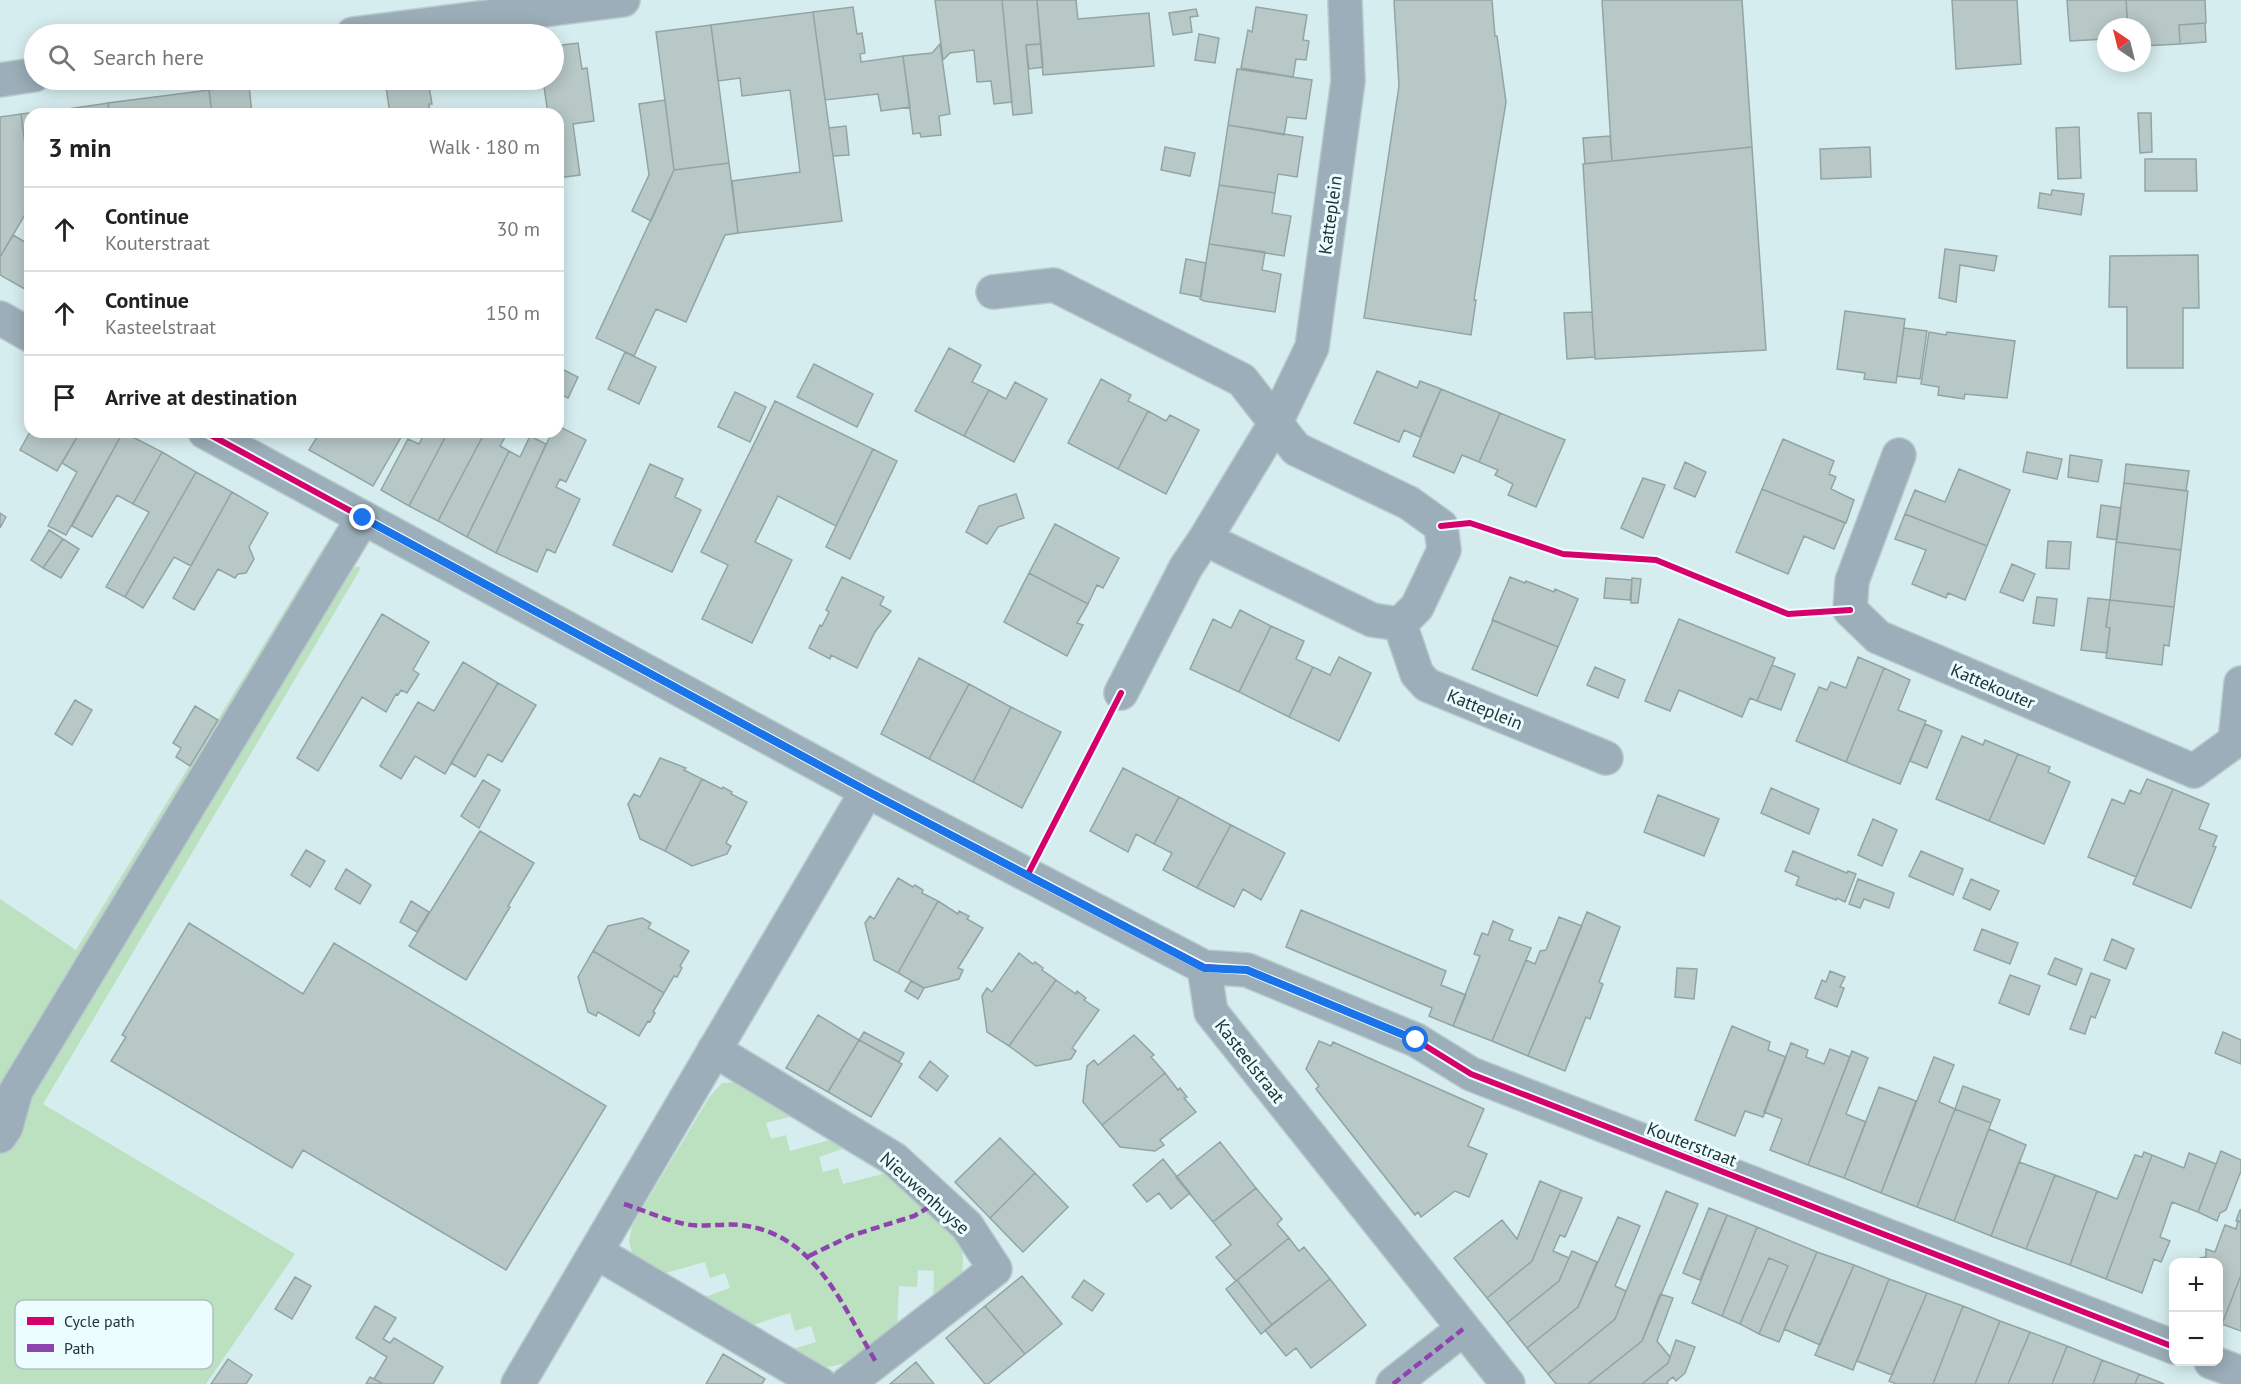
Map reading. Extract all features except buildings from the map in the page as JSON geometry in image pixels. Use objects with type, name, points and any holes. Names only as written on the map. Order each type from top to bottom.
[{"type":"street","points":[[432,24],[623,0]]},
{"type":"street","name":"Katteplein","points":[[1121,693],[1186,567],[1276,422],[1312,347],[1348,81],[1345,0]]},
{"type":"street","points":[[0,80],[24,76]]},
{"type":"street","points":[[993,292],[1054,285],[1242,380],[1296,449],[1409,503],[1441,526],[1443,550],[1417,607],[1400,624],[1372,620],[1205,539]]},
{"type":"street","points":[[0,318],[24,331]]},
{"type":"street","points":[[216,438],[867,791],[1204,968]]},
{"type":"street","name":"Kattekouter","points":[[1899,455],[1852,581],[1850,610],[1878,637],[2194,771],[2235,741],[2241,683]]},
{"type":"street","points":[[0,1136],[6,1127],[8,1086],[363,518]]},
{"type":"street","name":"Katteplein","points":[[1400,624],[1417,674],[1427,686],[1606,758]]},
{"type":"street","points":[[518,1384],[867,791]]},
{"type":"street","name":"Kasteelstraat","points":[[1204,968],[1211,1012],[1508,1384]]},
{"type":"street","name":"Kouterstraat","points":[[1204,968],[1247,970],[1416,1040],[1471,1074],[2169,1345]]},
{"type":"street","name":"Nieuwenhuyse","points":[[714,1050],[894,1159],[967,1226],[995,1269],[848,1384]]},
{"type":"street","points":[[596,1252],[820,1384]]},
{"type":"street","points":[[1393,1384],[1463,1329]]},
{"type":"street","points":[[2222,1366],[2241,1373]]},
{"type":"green space","points":[[325,545],[330,547],[349,570],[358,566],[361,568],[43,1104],[295,1254],[206,1384],[0,1384],[0,899],[76,950]]},
{"type":"green space","points":[[737,1082],[797,1115],[766,1123],[771,1139],[786,1135],[790,1151],[837,1138],[851,1146],[819,1157],[823,1172],[838,1168],[843,1184],[890,1172],[960,1237],[963,1258],[962,1277],[933,1303],[934,1271],[918,1270],[917,1287],[899,1286],[897,1333],[864,1360],[817,1369],[786,1351],[816,1342],[811,1326],[795,1331],[790,1313],[750,1326],[699,1299],[730,1288],[725,1273],[710,1278],[705,1262],[658,1275],[633,1258],[629,1241],[632,1226],[710,1096],[722,1083]]},
{"type":"marked path","points":[[809,1256],[850,1236],[914,1216],[939,1201]]},
{"type":"marked path","points":[[624,1204],[692,1225],[740,1225],[766,1231],[788,1242],[807,1257],[823,1275],[838,1296],[876,1362]]},
{"type":"marked path","points":[[1393,1384],[1463,1329]]},
{"type":"cycle path","points":[[216,438],[867,791],[1204,967],[1247,970],[1416,1040],[1471,1074],[2169,1345]]},
{"type":"cycle path","points":[[1441,526],[1470,523],[1563,554],[1656,560],[1788,614],[1850,610]]},
{"type":"cycle path","points":[[1028,874],[1121,693]]},
{"type":"route","points":[[363,518],[867,791],[1204,968],[1247,970],[1416,1040]]}]
